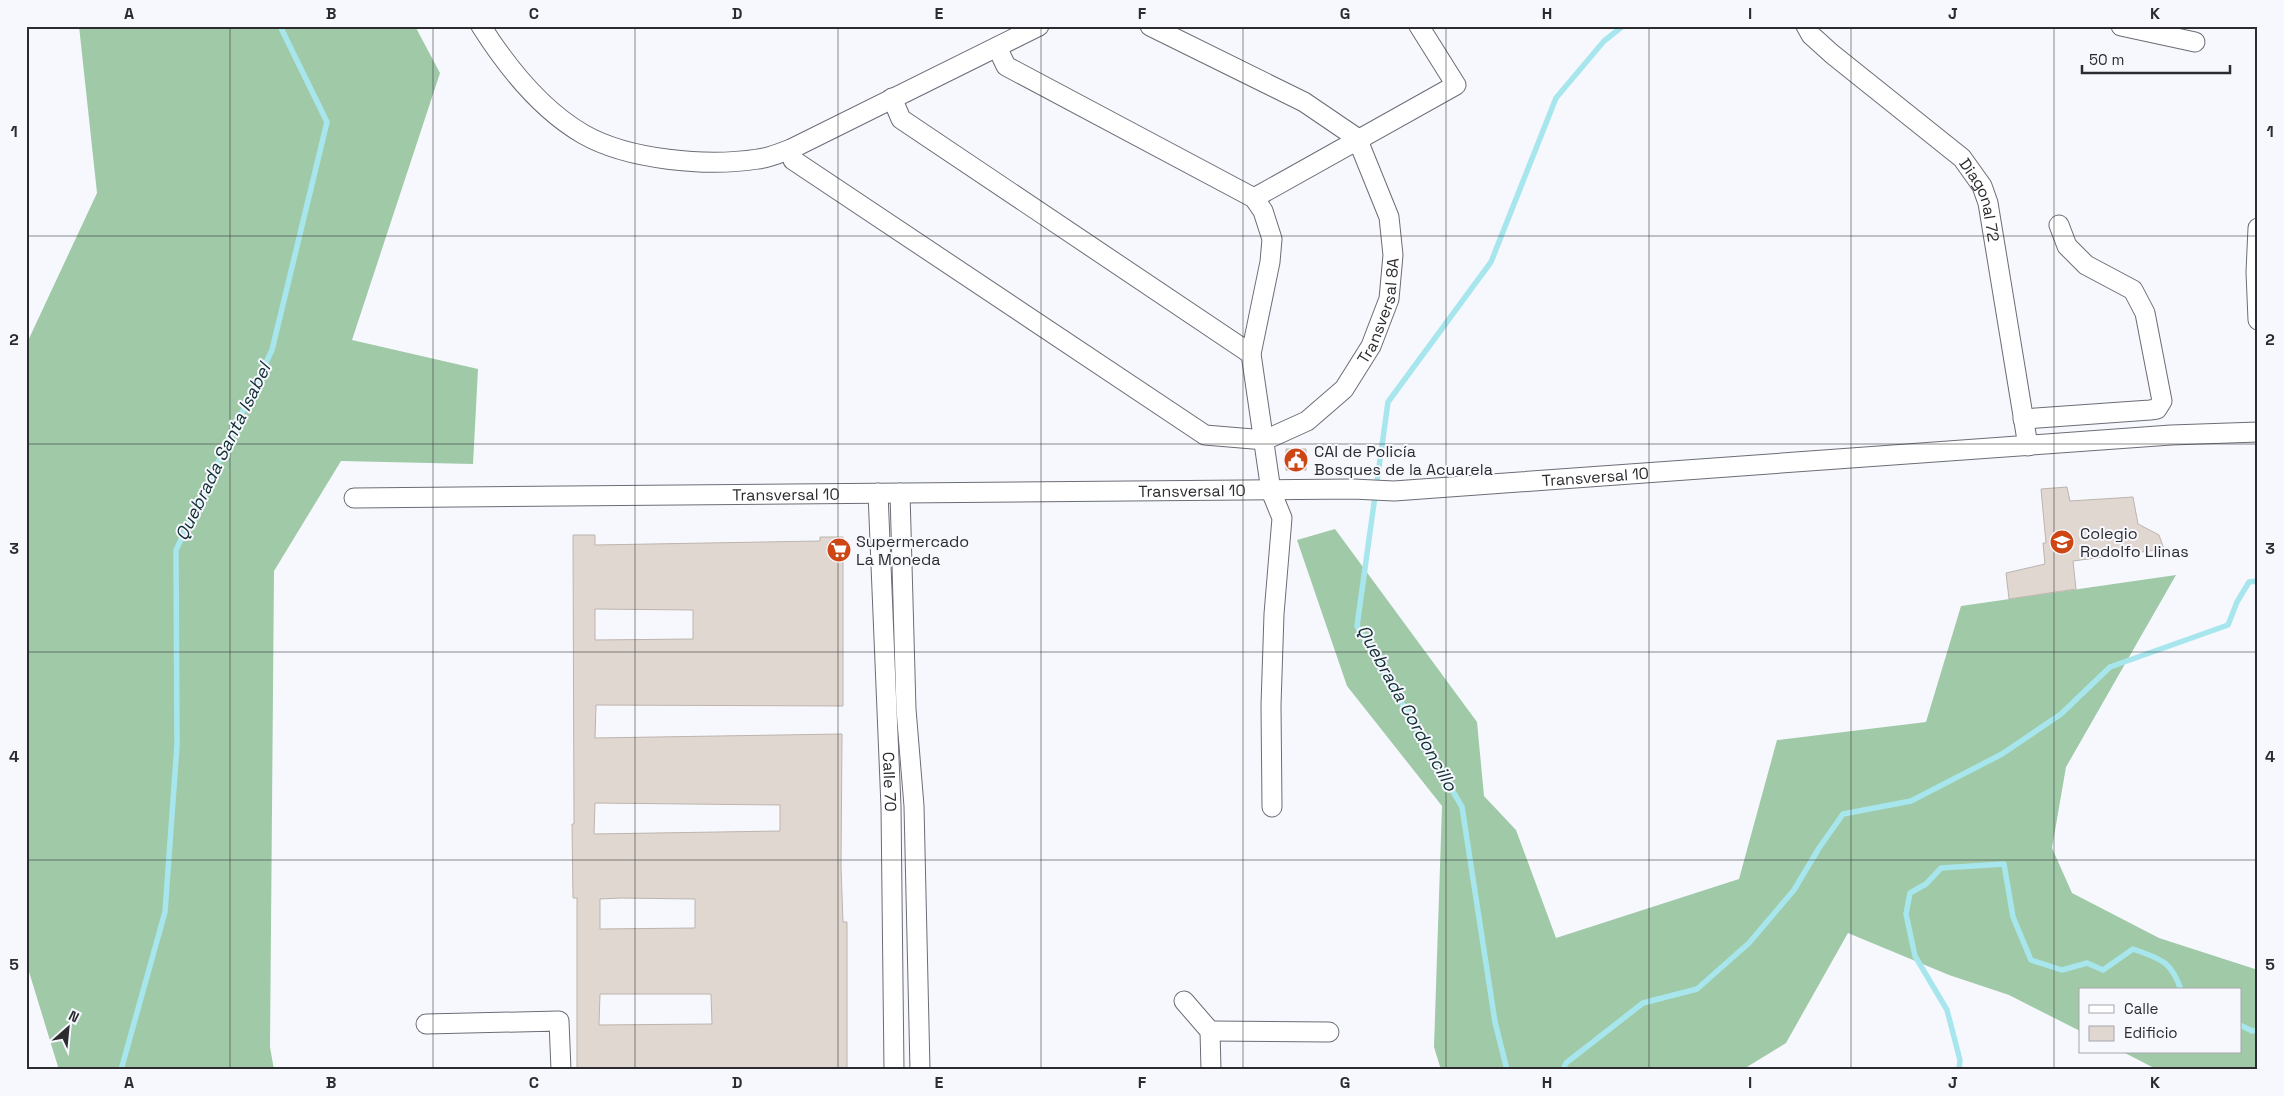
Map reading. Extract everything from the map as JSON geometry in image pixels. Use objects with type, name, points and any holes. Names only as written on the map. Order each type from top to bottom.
[{"type":"street","points":[[481,26],[512,69],[535,96],[582,133],[600,142],[651,156],[682,160],[759,159],[791,149],[1039,26]]},
{"type":"street","points":[[1150,26],[1304,102],[1357,138]]},
{"type":"street","points":[[1254,198],[1357,138],[1456,85],[1419,26]]},
{"type":"street","name":"Diagonal 72","points":[[1806,26],[1811,34],[1832,54],[1962,158],[1982,186],[1988,203],[2028,446]]},
{"type":"street","points":[[2121,26],[2194,42]]},
{"type":"street","points":[[998,47],[1006,66],[1254,198],[1263,212],[1272,239],[1270,262],[1251,354],[1271,491],[1282,518],[1274,614],[1271,705],[1272,807]]},
{"type":"street","points":[[892,98],[901,119],[1251,354]]},
{"type":"street","name":"Transversal 8A","points":[[1265,440],[1307,421],[1344,389],[1371,346],[1390,300],[1393,255],[1388,217],[1357,138]]},
{"type":"street","points":[[791,149],[793,160],[1206,435],[1265,440]]},
{"type":"street","points":[[2023,419],[2150,410],[2160,406],[2162,401],[2145,313],[2133,290],[2086,265],[2067,246],[2059,225]]},
{"type":"street","points":[[2258,228],[2256,272],[2258,320]]},
{"type":"street","name":"Transversal 10","points":[[354,498],[1353,489],[1394,491],[2171,435],[2258,432]]},
{"type":"street","name":"Calle 70","points":[[878,493],[891,806],[894,1070]]},
{"type":"street","name":"Calle 70","points":[[900,493],[906,708],[914,806],[920,1070]]},
{"type":"street","points":[[1184,1001],[1210,1031],[1211,1070]]},
{"type":"street","points":[[426,1024],[559,1021],[561,1070]]},
{"type":"street","points":[[1210,1031],[1329,1032]]},
{"type":"green space","points":[[79,26],[415,26],[440,73],[352,340],[478,369],[473,464],[341,461],[274,571],[270,1047],[274,1070],[59,1070],[26,962],[26,345],[97,193]]},
{"type":"green space","points":[[1335,529],[1477,722],[1484,796],[1516,830],[1556,938],[1739,879],[1777,740],[1926,722],[1961,606],[2176,575],[2066,767],[2052,848],[2072,893],[2159,938],[2258,970],[2258,1070],[2158,1070],[2127,1054],[2242,1054],[2242,988],[2079,988],[2079,1030],[2009,995],[1949,975],[1848,933],[1786,1043],[1742,1070],[1441,1070],[1434,1047],[1442,806],[1347,686],[1297,540]]},
{"type":"building","name":"CAI de Policía Bosques de la Acuarela","points":[[1286,449],[1306,449],[1306,470],[1286,470]]},
{"type":"building","name":"Colegio Rodolfo Llinas","points":[[2067,487],[2070,501],[2133,497],[2138,524],[2159,535],[2164,549],[2073,561],[2076,589],[2009,599],[2006,573],[2045,564],[2043,543],[2046,543],[2041,489]]},
{"type":"building","points":[[573,535],[595,535],[595,545],[820,541],[820,537],[843,537],[843,706],[596,705],[595,738],[842,734],[841,867],[843,922],[847,922],[847,1070],[577,1070],[577,898],[573,898],[572,824],[574,824]],"holes":[[[595,609],[693,610],[693,639],[595,640]],[[595,803],[780,805],[780,831],[594,834]],[[600,899],[695,899],[695,928],[600,929]],[[600,994],[711,994],[712,1024],[599,1025]]]},
{"type":"waterway","name":"Quebrada Santa Isabel","points":[[121,1070],[165,912],[177,745],[176,550],[272,350],[327,122],[280,26]]},
{"type":"waterway","name":"Quebrada Cordoncillo","points":[[1507,1070],[1495,1022],[1462,807],[1357,626],[1388,402],[1491,262],[1556,98],[1604,41],[1623,26]]},
{"type":"waterway","points":[[1563,1070],[1566,1063],[1643,1003],[1697,989],[1749,943],[1794,890],[1819,848],[1843,814],[1911,801],[2002,754],[2061,714],[2110,667],[2228,625],[2237,602],[2249,582],[2258,581]]},
{"type":"waterway","points":[[1959,1070],[1960,1060],[1947,1010],[1915,956],[1906,914],[1910,893],[1926,884],[1941,868],[2004,864],[2013,917],[2031,960],[2062,970],[2087,963],[2103,970],[2133,949],[2157,958],[2169,966],[2180,988]]},
{"type":"waterway","points":[[2242,1026],[2252,1031],[2258,1030]]},
{"type":"place","name":"CAI de Policía Bosques de la Acuarela","points":[[1296,460]]},
{"type":"place","name":"Colegio Rodolfo Llinas","points":[[2062,542]]},
{"type":"place","name":"Supermercado La Moneda","points":[[839,550]]}]
